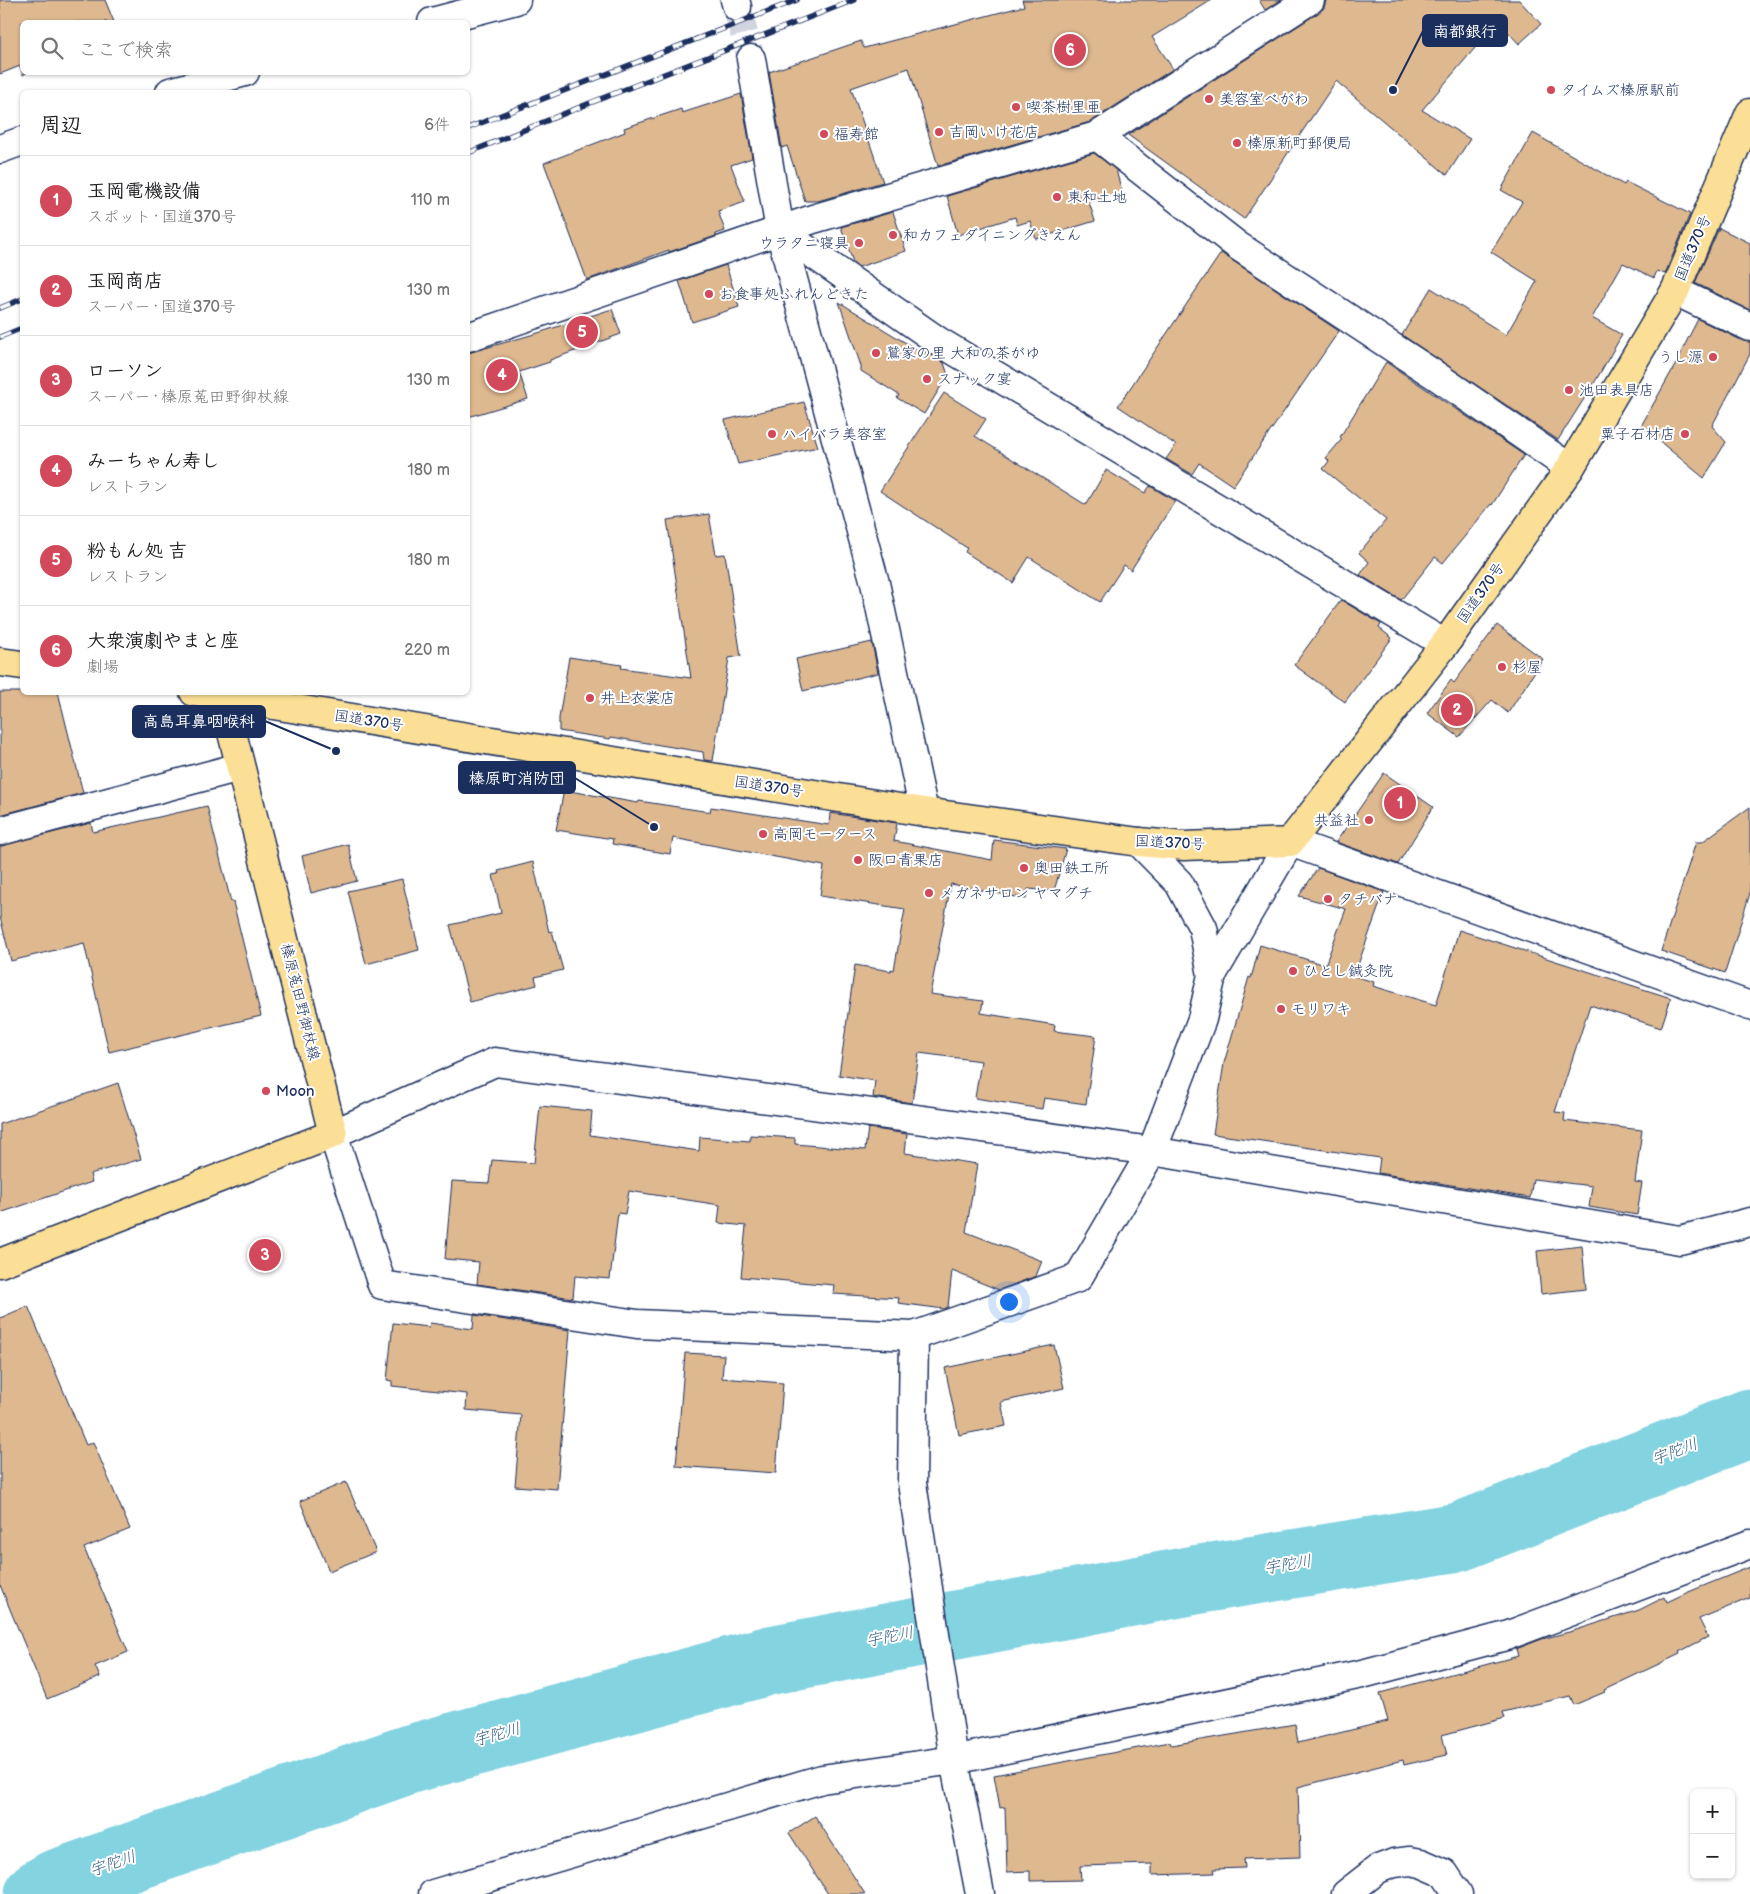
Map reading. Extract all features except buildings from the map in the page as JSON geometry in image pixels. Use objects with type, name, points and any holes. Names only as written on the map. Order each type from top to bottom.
[{"type":"main road","name":"国道370号","points":[[211,695],[924,812],[1139,842],[1184,846],[1290,842],[1445,644],[1570,468],[1675,291],[1750,113]]},
{"type":"main road","points":[[0,662],[20,664]]},
{"type":"main road","name":"榛原菟田野御杖線","points":[[223,697],[333,1134]]},
{"type":"main road","points":[[0,1263],[333,1134]]},
{"type":"street","points":[[440,20],[516,0]]},
{"type":"street","points":[[470,336],[813,219],[1097,136],[1310,0]]},
{"type":"street","points":[[751,59],[780,231],[874,583],[924,812]]},
{"type":"street","points":[[178,90],[235,75]]},
{"type":"street","points":[[1097,136],[1238,246],[1438,377],[1570,468]]},
{"type":"street","points":[[0,149],[20,142]]},
{"type":"street","points":[[780,231],[938,341],[1445,644]]},
{"type":"street","points":[[1675,291],[1750,327]]},
{"type":"street","points":[[0,832],[240,767]]},
{"type":"street","points":[[1139,842],[1179,883],[1204,928],[1212,975]]},
{"type":"street","points":[[1750,1006],[1290,842],[1212,975],[1202,1019],[1152,1152],[1078,1278],[914,1336],[637,1324],[382,1285],[333,1134],[495,1062],[1152,1152],[1680,1240],[1750,1222]]},
{"type":"street","points":[[914,1336],[912,1483],[954,1760],[980,1894]]},
{"type":"street","points":[[433,1894],[822,1778],[954,1760],[1362,1674],[1506,1636],[1750,1544]]},
{"type":"street","points":[[1346,1894],[1378,1869],[1394,1863],[1410,1861],[1421,1863],[1444,1873],[1458,1894]]},
{"type":"waterway","name":"宇陀川","points":[[39,1894],[56,1884],[410,1759],[771,1660],[1200,1579],[1459,1537],[1750,1423]]},
{"type":"tunnel","points":[[737,7],[751,59]]},
{"type":"railway","points":[[470,127],[797,0]]},
{"type":"railway","points":[[470,152],[590,103],[854,0]]},
{"type":"railway","points":[[0,308],[20,300]]},
{"type":"railway","points":[[0,337],[20,329]]},
{"type":"place","name":"大衆演劇やまと座","points":[[1070,50]]},
{"type":"place","name":"南都銀行","points":[[1393,90]]},
{"type":"place","name":"タイムズ榛原駅前","points":[[1551,90]]},
{"type":"place","name":"美容室べがわ","points":[[1209,99]]},
{"type":"place","name":"喫茶樹里亜","points":[[1016,107]]},
{"type":"place","name":"吉岡いけ花店","points":[[939,132]]},
{"type":"place","name":"福寿館","points":[[824,134]]},
{"type":"place","name":"榛原新町郵便局","points":[[1237,143]]},
{"type":"place","name":"東和土地","points":[[1057,197]]},
{"type":"place","name":"和カフェダイニングきえん","points":[[893,235]]},
{"type":"place","name":"ウラタニ寝具","points":[[859,243]]},
{"type":"place","name":"お食事処ふれんどきた","points":[[709,294]]},
{"type":"place","name":"粉もん処 吉","points":[[582,332]]},
{"type":"place","name":"鷲家の里 大和の茶がゆ","points":[[876,353]]},
{"type":"place","name":"うし源","points":[[1713,357]]},
{"type":"place","name":"みーちゃん寿し","points":[[502,375]]},
{"type":"place","name":"スナック宴","points":[[927,379]]},
{"type":"place","name":"池田表具店","points":[[1569,390]]},
{"type":"place","name":"ハイバラ美容室","points":[[772,434]]},
{"type":"place","name":"粟子石材店","points":[[1685,434]]},
{"type":"place","name":"杉屋","points":[[1502,667]]},
{"type":"place","name":"井上衣裳店","points":[[590,698]]},
{"type":"place","name":"玉岡商店","points":[[1457,710]]},
{"type":"place","name":"高島耳鼻咽喉科","points":[[336,751]]},
{"type":"place","name":"玉岡電機設備","points":[[1400,803]]},
{"type":"place","name":"共益社","points":[[1369,820]]},
{"type":"place","name":"榛原町消防団","points":[[654,827]]},
{"type":"place","name":"高岡モータース","points":[[763,834]]},
{"type":"place","name":"阪口青果店","points":[[858,860]]},
{"type":"place","name":"奥田鉄工所","points":[[1024,868]]},
{"type":"place","name":"メガネサロン ヤマグチ","points":[[929,893]]},
{"type":"place","name":"タチバナ","points":[[1328,899]]},
{"type":"place","name":"ひとし鍼灸院","points":[[1293,971]]},
{"type":"place","name":"モリワキ","points":[[1281,1009]]},
{"type":"place","name":"Moon","points":[[266,1091]]},
{"type":"place","name":"ローソン","points":[[265,1255]]}]
